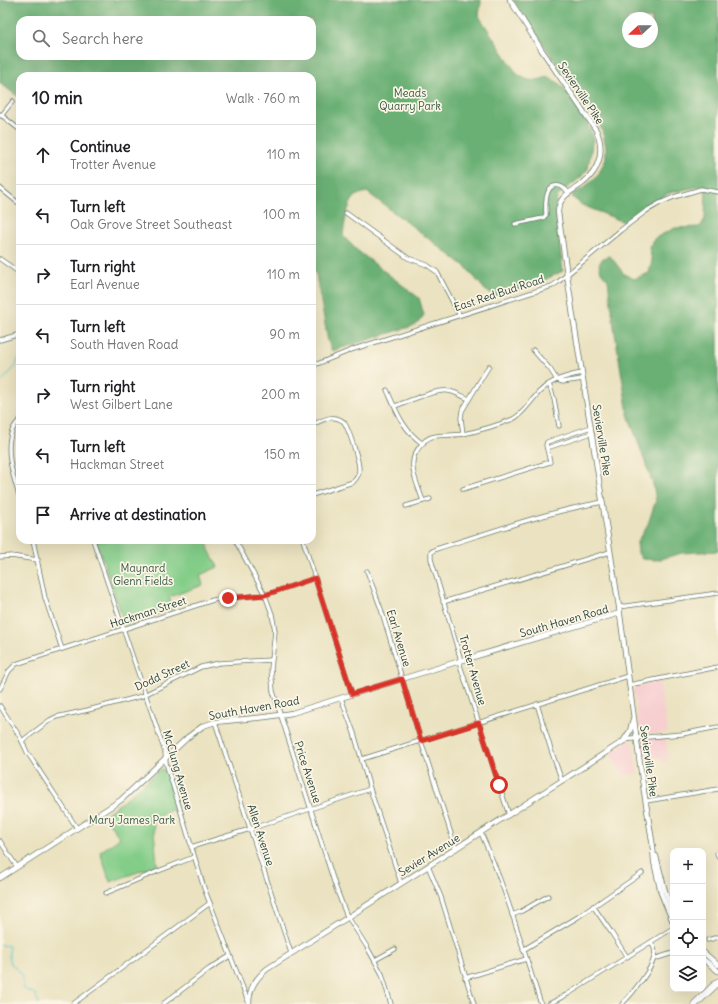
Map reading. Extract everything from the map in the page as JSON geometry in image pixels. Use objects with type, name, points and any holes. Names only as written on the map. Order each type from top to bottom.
[{"type":"highway","points":[[695,1004],[718,982]]},
{"type":"street","name":"Sevierville Pike","points":[[510,0],[541,49],[588,117],[600,140],[600,156],[594,170],[583,183],[568,192],[559,204],[558,212],[619,607],[654,862],[664,903],[672,920]]},
{"type":"street","points":[[13,101],[0,115],[16,127]]},
{"type":"street","points":[[515,224],[543,218],[546,215],[546,196],[548,190],[553,186],[558,185],[563,187],[568,192]]},
{"type":"street","points":[[0,188],[16,201]]},
{"type":"street","name":"East Red Bud Road","points":[[316,363],[354,349],[459,314],[546,288],[558,282],[635,219],[660,202],[701,189],[718,192]]},
{"type":"street","points":[[346,213],[408,258],[427,265],[437,272],[459,314]]},
{"type":"street","points":[[0,259],[16,270]]},
{"type":"street","points":[[0,340],[16,335]]},
{"type":"street","points":[[533,350],[547,365],[557,380],[562,382],[583,379]]},
{"type":"street","points":[[463,434],[462,411],[489,366]]},
{"type":"street","points":[[423,501],[412,464],[416,453],[428,439],[439,434],[463,434],[512,419],[524,411],[541,389],[562,377],[582,373]]},
{"type":"street","points":[[549,384],[554,399],[559,426]]},
{"type":"street","points":[[387,390],[404,426],[423,444]]},
{"type":"street","points":[[395,406],[438,391],[447,390],[469,399]]},
{"type":"street","points":[[316,423],[331,417],[340,418],[344,422],[360,472],[357,479],[353,482],[316,494]]},
{"type":"street","points":[[8,430],[16,423]]},
{"type":"street","points":[[463,489],[550,462],[547,442],[590,427]]},
{"type":"street","points":[[547,448],[592,433]]},
{"type":"street","points":[[4,448],[16,486]]},
{"type":"street","points":[[406,506],[430,499]]},
{"type":"street","name":"Trotter Avenue","points":[[509,815],[460,665],[460,657],[431,559],[431,552],[436,549],[556,512],[603,502]]},
{"type":"street","points":[[34,544],[45,598],[62,649]]},
{"type":"street","name":"McClung Avenue","points":[[93,544],[165,752],[165,759],[194,857],[249,1004]]},
{"type":"street","name":"Price Avenue","points":[[237,544],[270,605],[274,621],[274,641],[271,660],[271,680],[273,691],[343,908],[375,960],[382,974],[391,1004]]},
{"type":"street","points":[[304,544],[352,694]]},
{"type":"street","points":[[443,602],[610,552]]},
{"type":"street","points":[[0,558],[11,556],[38,560]]},
{"type":"street","name":"Earl Avenue","points":[[367,571],[456,849]]},
{"type":"street","name":"Hackman Street","points":[[0,689],[9,671],[16,664],[213,600],[265,595],[315,578]]},
{"type":"street","points":[[619,607],[718,593]]},
{"type":"street","name":"South Haven Road","points":[[0,878],[121,800],[197,730],[215,722],[280,715],[342,698],[460,661],[620,614]]},
{"type":"street","name":"Dodd Street","points":[[22,741],[56,717],[145,695],[201,667],[219,663],[271,660]]},
{"type":"street","points":[[629,685],[718,667]]},
{"type":"street","points":[[362,759],[628,676]]},
{"type":"street","points":[[342,698],[401,883]]},
{"type":"street","points":[[537,704],[562,781]]},
{"type":"street","points":[[0,706],[22,741],[26,752],[77,828]]},
{"type":"street","points":[[623,742],[630,731],[634,718]]},
{"type":"street","name":"Allen Avenue","points":[[215,722],[290,953]]},
{"type":"street","points":[[637,738],[682,734],[718,727]]},
{"type":"street","name":"Sevier Avenue","points":[[249,1004],[251,990],[256,979],[267,969],[290,953],[627,739],[637,738]]},
{"type":"street","points":[[191,847],[370,789]]},
{"type":"street","points":[[646,801],[718,789]]},
{"type":"street","points":[[481,832],[495,863],[541,1004]]},
{"type":"street","points":[[0,841],[16,867]]},
{"type":"street","points":[[653,847],[670,904]]},
{"type":"street","points":[[106,893],[194,857]]},
{"type":"street","points":[[428,866],[441,897],[474,1004]]},
{"type":"street","points":[[524,950],[642,873]]},
{"type":"street","points":[[512,915],[548,896]]},
{"type":"street","points":[[73,1004],[210,903]]},
{"type":"street","points":[[593,906],[627,957]]},
{"type":"street","points":[[549,1004],[568,994],[670,930]]},
{"type":"street","points":[[708,940],[718,937]]},
{"type":"street","points":[[622,1004],[645,975],[654,959],[654,948],[651,942]]},
{"type":"street","points":[[375,960],[395,949]]},
{"type":"street","points":[[654,959],[670,954]]},
{"type":"street","points":[[706,955],[718,965]]},
{"type":"street","points":[[163,1004],[209,969],[230,956]]},
{"type":"street","points":[[465,978],[526,959]]},
{"type":"street","points":[[706,961],[718,971]]},
{"type":"shaded area","points":[[659,681],[668,733],[648,734],[642,732],[639,728],[633,688]]},
{"type":"shaded area","points":[[666,738],[668,762],[662,763],[661,759],[656,756],[641,760],[639,747],[641,742],[644,740]]},
{"type":"shaded area","points":[[629,740],[632,741],[633,744],[638,773],[623,775],[609,753]]},
{"type":"green space","name":"Meads Quarry Park","points":[[0,0],[481,0],[479,16],[517,74],[525,79],[531,80],[538,80],[547,77],[559,83],[580,107],[593,137],[588,169],[580,178],[557,197],[555,211],[563,271],[540,282],[495,296],[485,290],[466,267],[367,192],[356,196],[352,200],[348,210],[343,236],[358,251],[419,298],[424,315],[416,325],[332,351],[328,341],[316,275],[316,72],[16,72],[16,95],[0,83]]},
{"type":"green space","points":[[513,0],[718,0],[718,551],[682,553],[657,560],[642,559],[638,553],[637,542],[648,524],[656,500],[653,484],[628,414],[608,280],[601,272],[599,264],[603,258],[610,256],[624,274],[634,279],[649,273],[652,261],[649,247],[655,238],[675,228],[700,227],[705,219],[706,185],[669,193],[645,207],[624,222],[582,205],[572,197],[573,194],[584,188],[598,175],[606,159],[606,147],[602,130],[590,108]]},
{"type":"green space","name":"Maynard Glenn Fields","points":[[97,544],[207,544],[218,567],[200,575],[203,585],[169,597],[173,609],[125,625]]},
{"type":"green space","name":"Mary James Park","points":[[161,769],[165,771],[177,807],[153,819],[157,865],[110,882],[100,852],[120,838],[104,815]]},
{"type":"waterway","points":[[0,383],[16,366]]},
{"type":"waterway","points":[[0,945],[9,946],[9,961],[22,975],[23,989],[35,994],[39,1004]]},
{"type":"route","points":[[228,598],[265,595],[315,578],[352,694],[402,679],[421,741],[479,723],[499,785]]}]
